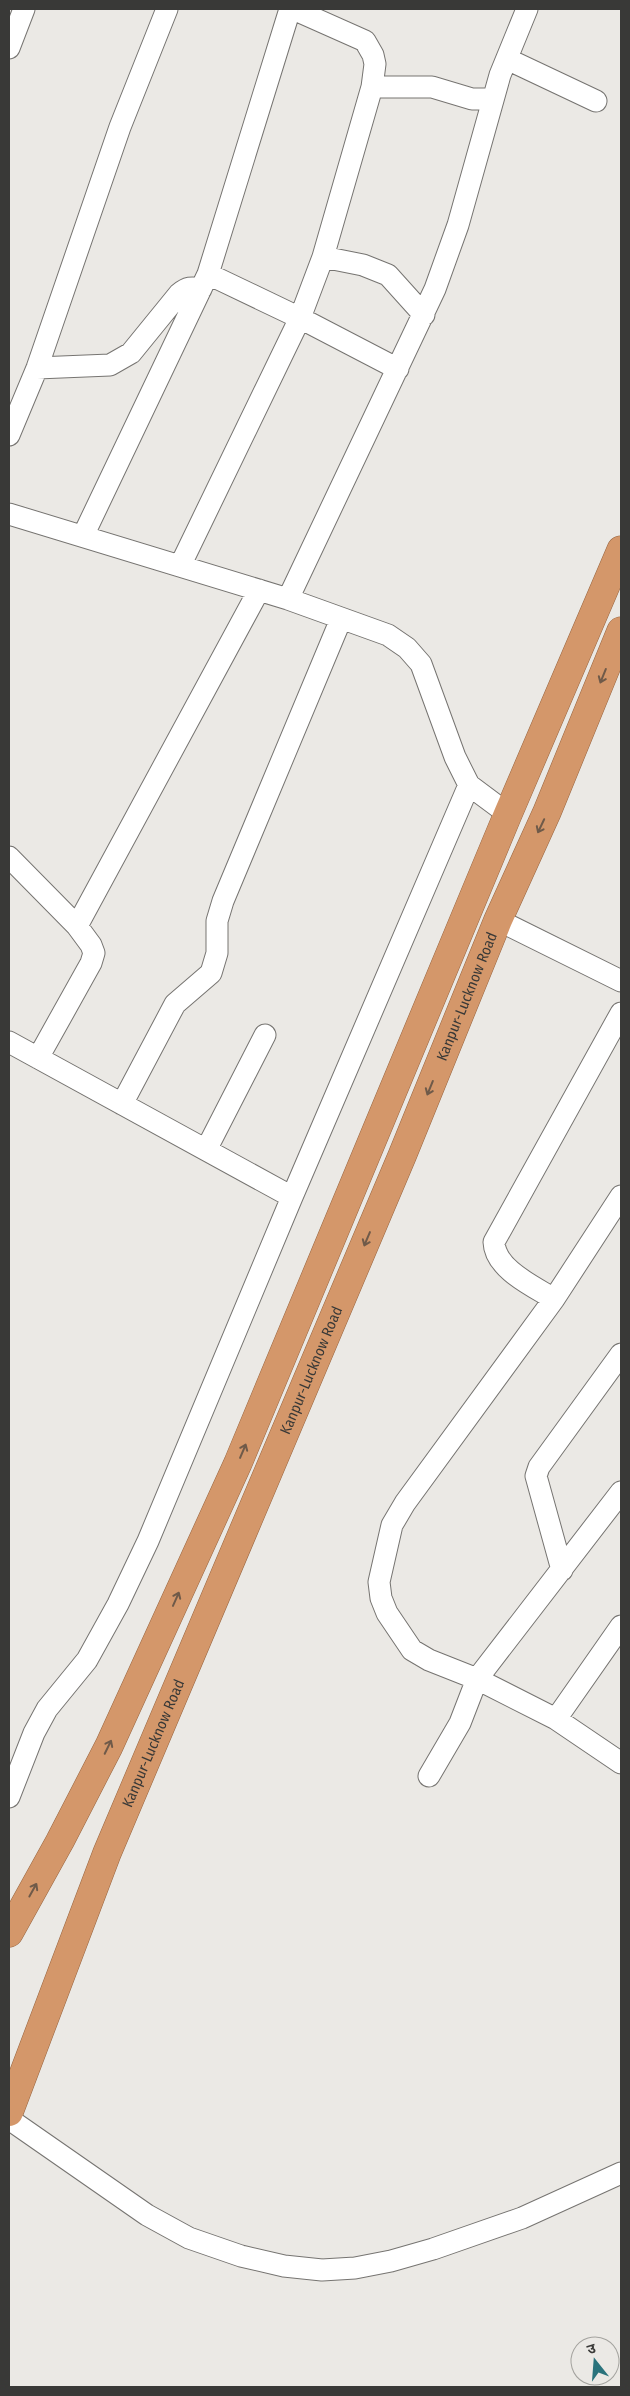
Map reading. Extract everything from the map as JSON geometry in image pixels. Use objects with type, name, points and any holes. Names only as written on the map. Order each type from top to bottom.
[{"type":"highway","name":"Kanpur-Lucknow Road","points":[[9,1933],[60,1841],[109,1746],[238,1463],[508,814],[621,550]]},
{"type":"highway","points":[[585,636],[617,640]]},
{"type":"highway","name":"Kanpur-Lucknow Road","points":[[9,2112],[107,1853],[402,1156],[498,920],[547,812],[617,640]]},
{"type":"street","points":[[9,48],[24,9]]},
{"type":"street","points":[[9,435],[37,368],[120,127],[167,9]]},
{"type":"street","points":[[83,536],[205,281],[291,9],[365,41],[370,47],[375,64],[372,87],[323,257],[300,318],[180,566]]},
{"type":"street","points":[[288,599],[424,315],[458,225],[493,99],[527,9]]},
{"type":"street","points":[[507,59],[596,102]]},
{"type":"street","points":[[372,87],[432,87],[472,99],[493,99]]},
{"type":"street","points":[[323,257],[363,266],[388,275],[424,315]]},
{"type":"street","points":[[37,368],[110,365],[120,360],[131,353],[185,289],[205,281],[300,318],[398,370]]},
{"type":"street","points":[[9,514],[288,599],[388,635],[407,648],[421,664],[458,764],[469,785],[508,814]]},
{"type":"street","points":[[77,926],[259,590]]},
{"type":"street","points":[[122,1104],[175,1004],[211,973],[217,953],[217,921],[223,901],[341,618]]},
{"type":"street","points":[[9,1797],[34,1732],[47,1709],[87,1660],[118,1604],[148,1541],[292,1197],[469,785]]},
{"type":"street","points":[[9,857],[77,926],[91,945],[94,953],[91,963],[38,1058]]},
{"type":"street","points":[[498,920],[621,981]]},
{"type":"street","points":[[554,1299],[521,1278],[499,1259],[494,1249],[494,1242],[621,1013]]},
{"type":"street","points":[[206,1150],[265,1035]]},
{"type":"street","points":[[9,1042],[292,1197]]},
{"type":"street","points":[[621,1196],[554,1299],[404,1503],[392,1525],[381,1567],[381,1598],[391,1618],[412,1650],[429,1660],[477,1679],[556,1719],[621,1763]]},
{"type":"street","points":[[562,1570],[536,1476],[539,1467],[620,1358]]},
{"type":"street","points":[[429,1776],[460,1723],[477,1679],[621,1492]]},
{"type":"street","points":[[556,1719],[621,1626]]},
{"type":"street","points":[[9,2119],[147,2215],[189,2238],[241,2256],[284,2266],[322,2270],[354,2268],[391,2261],[433,2249],[522,2218],[621,2173]]}]
